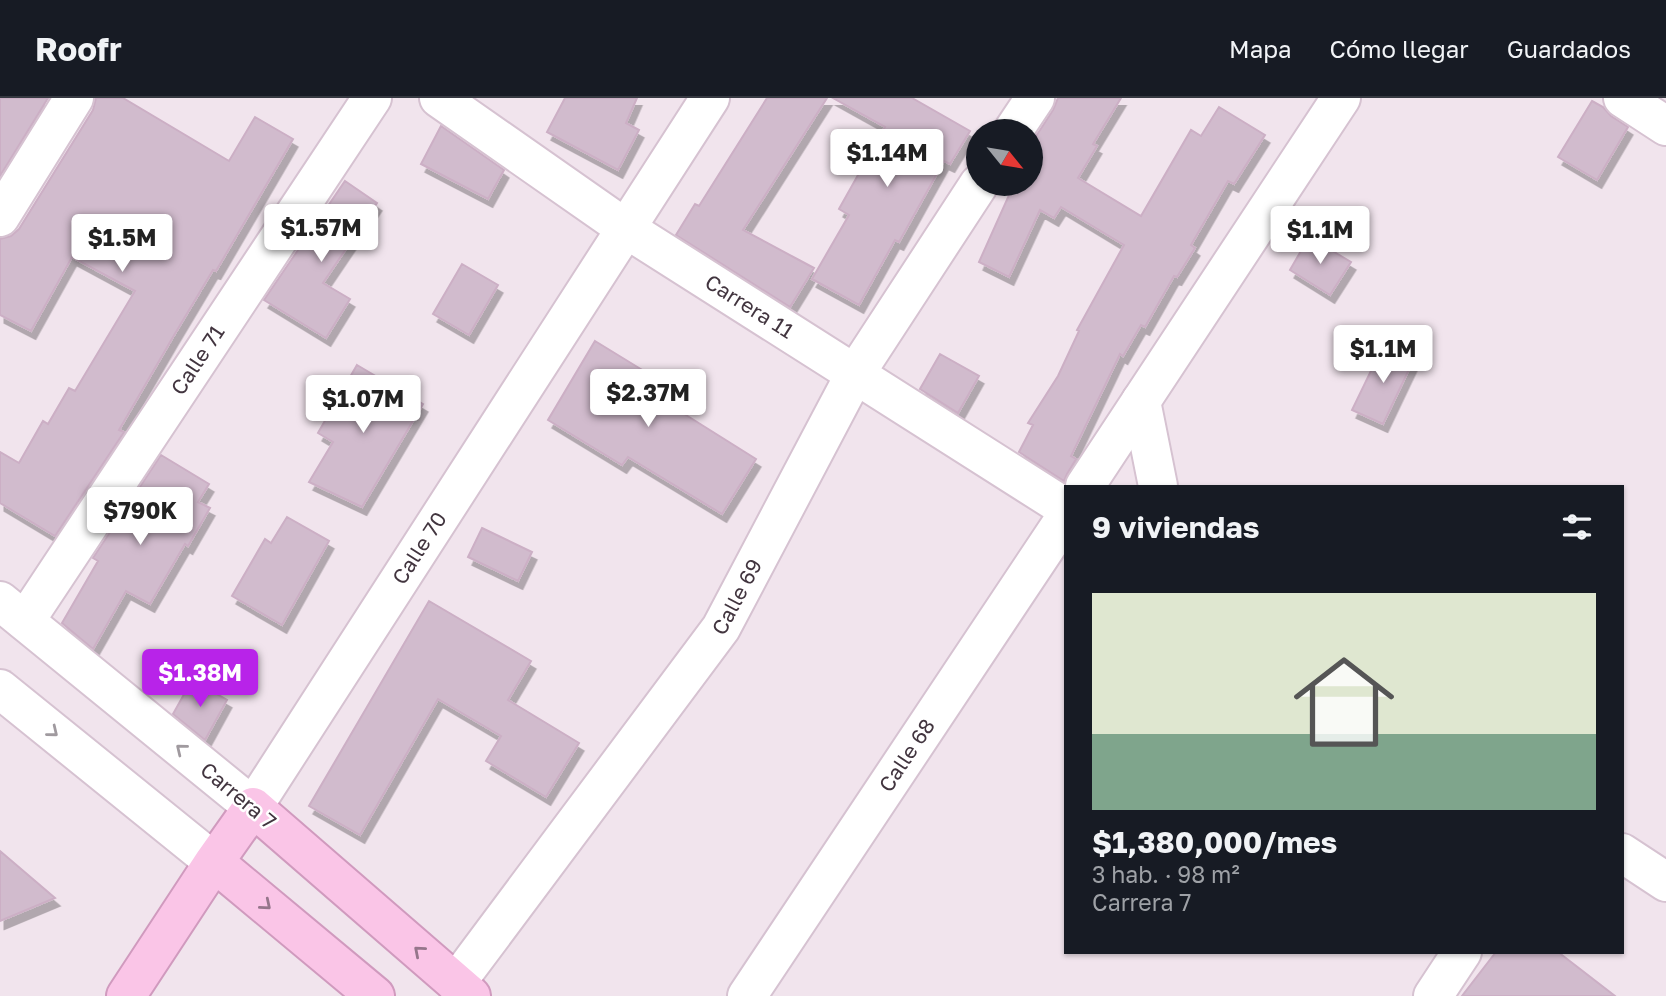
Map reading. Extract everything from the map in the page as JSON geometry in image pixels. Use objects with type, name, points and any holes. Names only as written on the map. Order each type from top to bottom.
[{"type":"street","points":[[0,217],[74,98]]},
{"type":"street","name":"Calle 71","points":[[12,611],[372,98]]},
{"type":"street","name":"Carrera 11","points":[[439,98],[625,228],[1064,507]]},
{"type":"street","name":"Calle 70","points":[[127,996],[253,807],[710,98]]},
{"type":"street","points":[[1021,119],[1035,98]]},
{"type":"street","points":[[1086,485],[1341,98]]},
{"type":"street","points":[[1623,98],[1666,126]]},
{"type":"street","name":"Calle 69","points":[[463,990],[720,628],[855,374],[971,196]]},
{"type":"street","points":[[1141,401],[1158,485]]},
{"type":"street","name":"Calle 68","points":[[747,996],[1064,520]]},
{"type":"street","name":"Carrera 7","points":[[12,611],[253,807],[463,990]]},
{"type":"street","points":[[0,689],[375,996]]},
{"type":"street","points":[[1624,854],[1666,882]]},
{"type":"street","points":[[1433,996],[1461,954]]},
{"type":"building","points":[[0,98],[48,98],[0,176]]},
{"type":"building","points":[[96,98],[123,98],[229,161],[255,117],[293,139],[119,430],[124,432],[55,536],[0,503],[0,452],[19,463],[43,421],[48,424],[69,388],[75,391],[135,291],[72,257],[31,331],[0,315],[0,239],[11,236],[19,229],[93,110]]},
{"type":"building","points":[[565,98],[637,98],[626,123],[639,130],[618,170],[547,132]]},
{"type":"building","points":[[767,98],[827,98],[743,230],[814,268],[790,307],[676,235],[695,204],[699,206]]},
{"type":"building","points":[[833,98],[912,98],[966,129],[966,138],[950,164],[944,161],[899,242],[895,240],[859,305],[812,279],[849,215],[839,209],[885,127]]},
{"type":"building","points":[[1058,98],[1121,98],[1093,144],[1097,146],[1078,178],[1141,216],[1191,130],[1201,136],[1219,107],[1265,135],[1234,184],[1228,181],[1191,245],[1195,248],[1177,277],[1174,276],[1145,327],[1141,325],[1123,356],[1120,354],[1071,456],[1076,459],[1064,481],[1019,452],[1033,425],[1028,423],[1058,376],[1079,331],[1077,330],[1124,245],[1061,207],[1054,218],[1040,210],[1009,277],[979,262],[1009,196],[1043,196],[1043,125]]},
{"type":"building","points":[[1592,101],[1628,127],[1597,180],[1558,157]]},
{"type":"building","points":[[441,126],[504,170],[488,199],[421,164]]},
{"type":"building","points":[[345,181],[377,203],[323,283],[350,299],[326,338],[264,300]]},
{"type":"building","points":[[1309,237],[1351,262],[1330,295],[1290,270]]},
{"type":"building","points":[[462,264],[498,285],[469,335],[433,314]]},
{"type":"building","points":[[595,341],[670,387],[662,400],[756,459],[722,514],[628,457],[622,465],[548,420]]},
{"type":"building","points":[[1383,346],[1413,361],[1383,424],[1352,410]]},
{"type":"building","points":[[940,354],[979,376],[958,413],[920,389]]},
{"type":"building","points":[[357,365],[423,404],[362,507],[309,482],[333,442],[318,433]]},
{"type":"building","points":[[161,455],[209,484],[198,502],[210,508],[188,546],[185,544],[150,604],[126,591],[93,649],[62,623],[98,561],[93,558]]},
{"type":"building","points":[[287,517],[329,541],[282,625],[232,596],[265,539],[271,543]]},
{"type":"building","points":[[482,528],[532,552],[518,581],[468,557]]},
{"type":"building","points":[[429,601],[531,661],[508,700],[579,743],[546,797],[486,761],[501,736],[438,699],[360,835],[309,806]]},
{"type":"building","points":[[192,680],[227,700],[205,740],[173,714]]},
{"type":"building","points":[[0,851],[55,898],[0,921]]},
{"type":"building","points":[[1494,954],[1561,954],[1615,996],[1462,996]]}]
